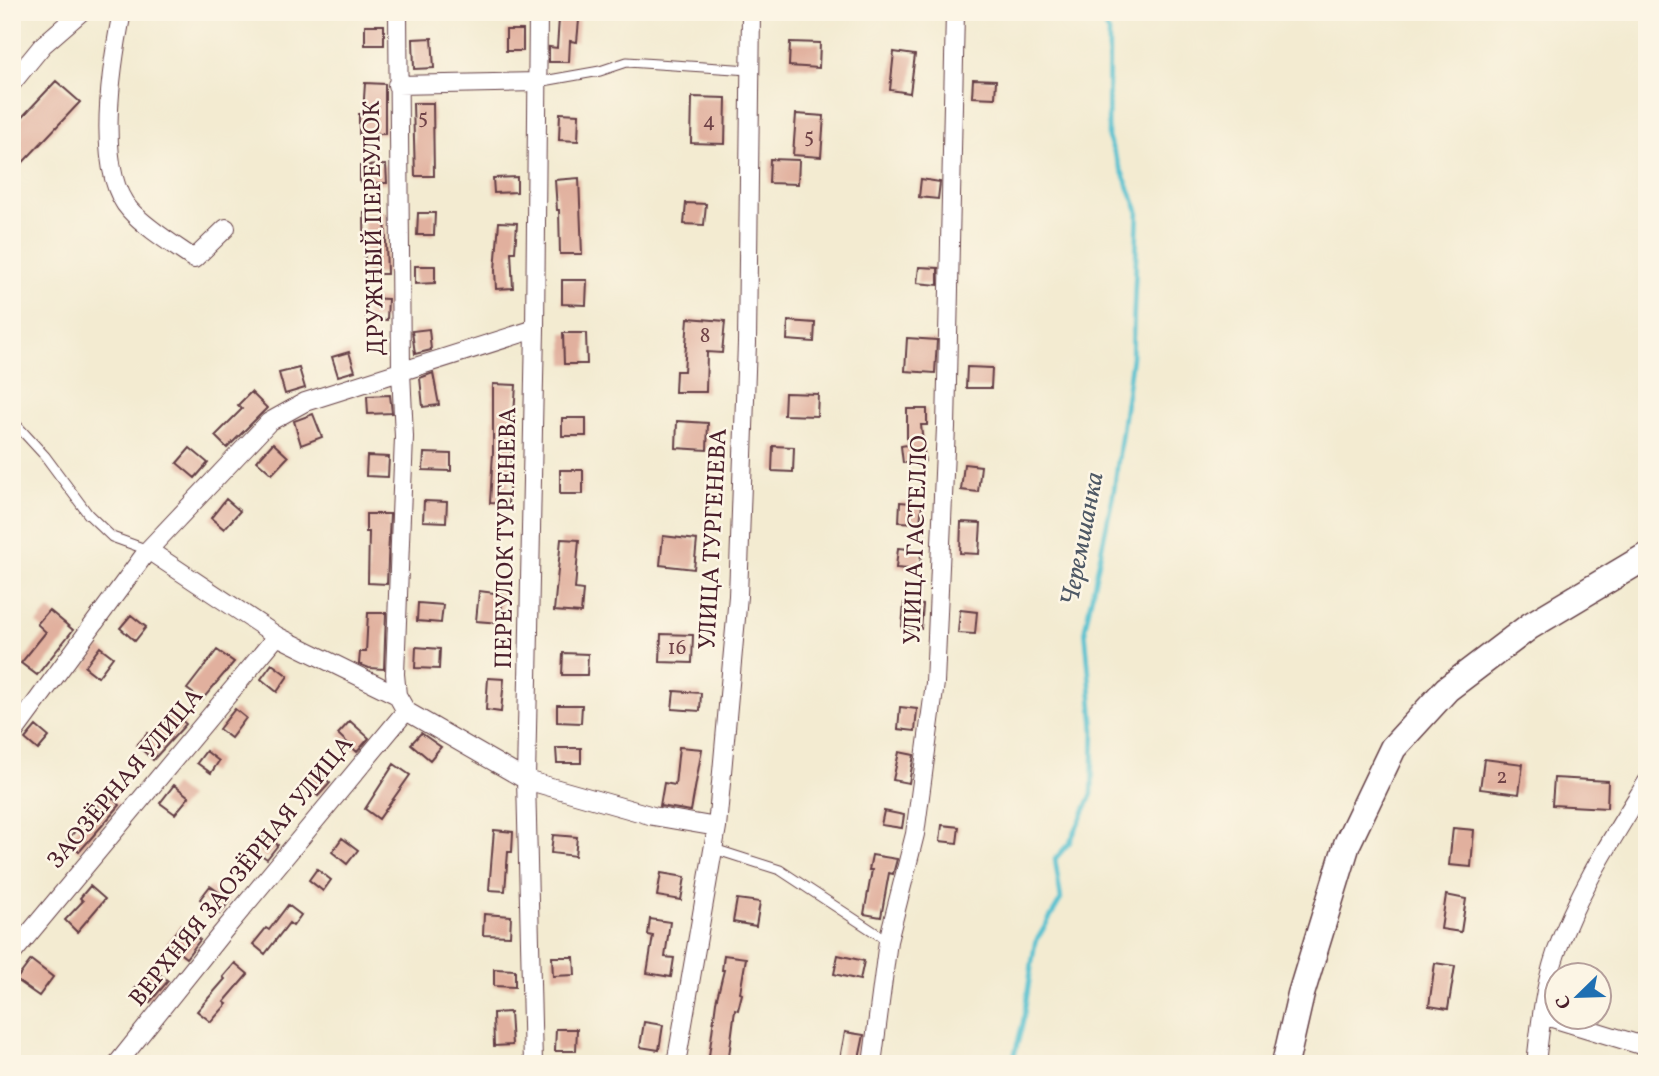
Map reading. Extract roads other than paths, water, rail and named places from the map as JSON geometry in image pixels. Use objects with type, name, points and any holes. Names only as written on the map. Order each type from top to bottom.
[{"type":"street","points":[[12,83],[43,45],[81,12]]},
{"type":"street","points":[[122,12],[113,57],[108,155],[121,198],[131,212],[194,260],[226,228]]},
{"type":"street","name":"ДРУЖНЫЙ ПЕРЕУЛОК","points":[[398,12],[401,371]]},
{"type":"street","name":"ПЕРЕУЛОК ТУРГЕНЕВА","points":[[533,1064],[526,780],[536,329],[538,12]]},
{"type":"street","name":"УЛИЦА ТУРГЕНЕВА","points":[[676,1064],[718,827],[738,596],[747,344],[751,12]]},
{"type":"street","name":"УЛИЦА ГАСТЕЛЛО","points":[[872,1064],[888,941],[915,834],[935,683],[946,427],[955,12]]},
{"type":"street","name":"ДРУЖНЫЙ ПЕРЕУЛОК","points":[[397,85],[538,82]]},
{"type":"street","points":[[12,736],[148,550],[269,422],[305,402],[536,329]]},
{"type":"street","points":[[401,371],[404,437],[395,674],[397,695],[405,711],[526,780],[653,816],[718,827]]},
{"type":"street","points":[[148,550],[277,636],[397,695]]},
{"type":"street","points":[[1285,1064],[1301,994],[1347,844],[1393,748],[1457,681],[1530,626],[1647,556]]},
{"type":"street","name":"ЗАОЗЁРНАЯ УЛИЦА","points":[[12,954],[277,636]]},
{"type":"street","name":"ВЕРХНЯЯ ЗАОЗЁРНАЯ УЛИЦА","points":[[117,1064],[221,933],[405,711]]},
{"type":"street","points":[[1536,1064],[1542,1015],[1556,954],[1596,863],[1647,782]]},
{"type":"street","points":[[1542,1015],[1647,1047]]},
{"type":"lane","points":[[538,82],[600,71],[627,62],[750,70]]},
{"type":"lane","points":[[12,420],[45,456],[88,514],[112,537],[148,550]]},
{"type":"lane","points":[[714,849],[779,870],[888,941]]},
{"type":"waterway","name":"Черемшанка","points":[[1012,1064],[1023,1022],[1035,943],[1061,899],[1055,859],[1070,842],[1092,794],[1094,730],[1085,628],[1114,490],[1132,357],[1138,210],[1108,138],[1109,32],[1095,12]]}]
